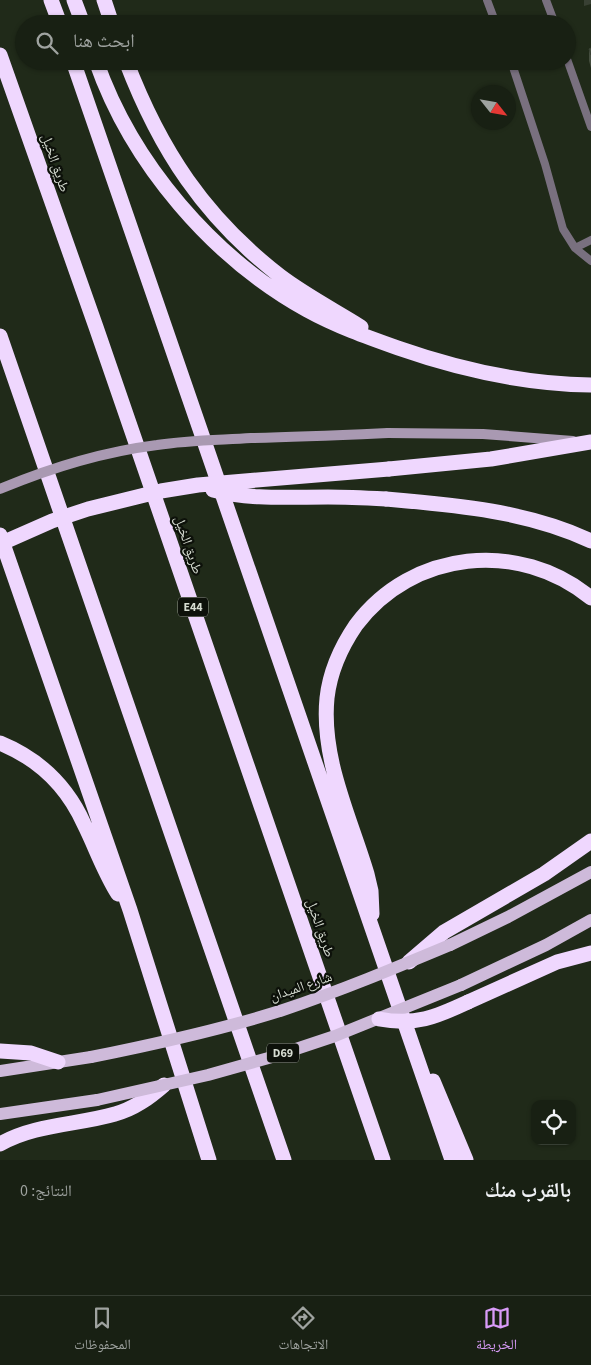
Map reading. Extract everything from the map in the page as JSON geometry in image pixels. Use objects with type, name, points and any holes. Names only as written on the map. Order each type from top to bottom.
[{"type":"highway","points":[[51,0],[57,15]]},
{"type":"highway","points":[[74,0],[80,15]]},
{"type":"highway","points":[[104,0],[109,15]]},
{"type":"highway","name":"طريق الخيل","points":[[0,55],[106,355],[382,1160]]},
{"type":"highway","points":[[75,70],[452,1160]]},
{"type":"highway","points":[[100,70],[116,107],[158,177],[180,205],[222,249],[256,278],[335,324],[439,362],[510,378],[591,385]]},
{"type":"highway","points":[[130,70],[148,114],[164,145],[204,203],[234,236],[281,276],[310,296],[393,346]]},
{"type":"highway","points":[[0,336],[284,1160]]},
{"type":"highway","points":[[0,544],[52,521],[88,508],[198,485],[483,460],[591,442]]},
{"type":"highway","points":[[198,485],[219,491],[262,497],[386,499],[437,504],[518,517],[553,527],[591,542]]},
{"type":"highway","points":[[0,535],[130,910],[208,1158]]},
{"type":"highway","points":[[371,926],[372,908],[368,874],[331,761],[327,740],[327,704],[331,675],[349,635],[378,601],[395,588],[434,568],[456,562],[485,560],[521,563],[542,569],[562,578],[591,598]]},
{"type":"highway","points":[[0,743],[15,749],[33,760],[63,788],[84,823],[107,876],[130,910]]},
{"type":"highway","points":[[409,962],[447,939],[591,841]]},
{"type":"highway","points":[[379,1019],[399,1022],[433,1018],[557,962],[591,952]]},
{"type":"highway","points":[[413,1049],[428,1070],[439,1093],[466,1160]]},
{"type":"highway","points":[[0,1051],[31,1053],[58,1062]]},
{"type":"highway","points":[[0,1144],[33,1131],[114,1114],[134,1106],[164,1086]]},
{"type":"main road","points":[[0,489],[30,476],[114,452],[200,440],[388,434],[483,434],[591,442]]},
{"type":"main road","points":[[447,939],[508,917],[591,872]]},
{"type":"main road","name":"D69","points":[[0,1114],[97,1100],[164,1086],[272,1057],[335,1036],[461,985],[546,945],[591,920]]},
{"type":"main road","name":"شارع الميدان","points":[[0,1071],[91,1057],[215,1030],[337,992],[409,962]]},
{"type":"lane","points":[[486,0],[492,15]]},
{"type":"lane","points":[[546,0],[552,15]]},
{"type":"lane","points":[[514,70],[539,146],[561,224],[568,239],[575,248],[591,261]]},
{"type":"lane","points":[[571,70],[591,127]]},
{"type":"lane","points":[[575,248],[591,240]]}]
